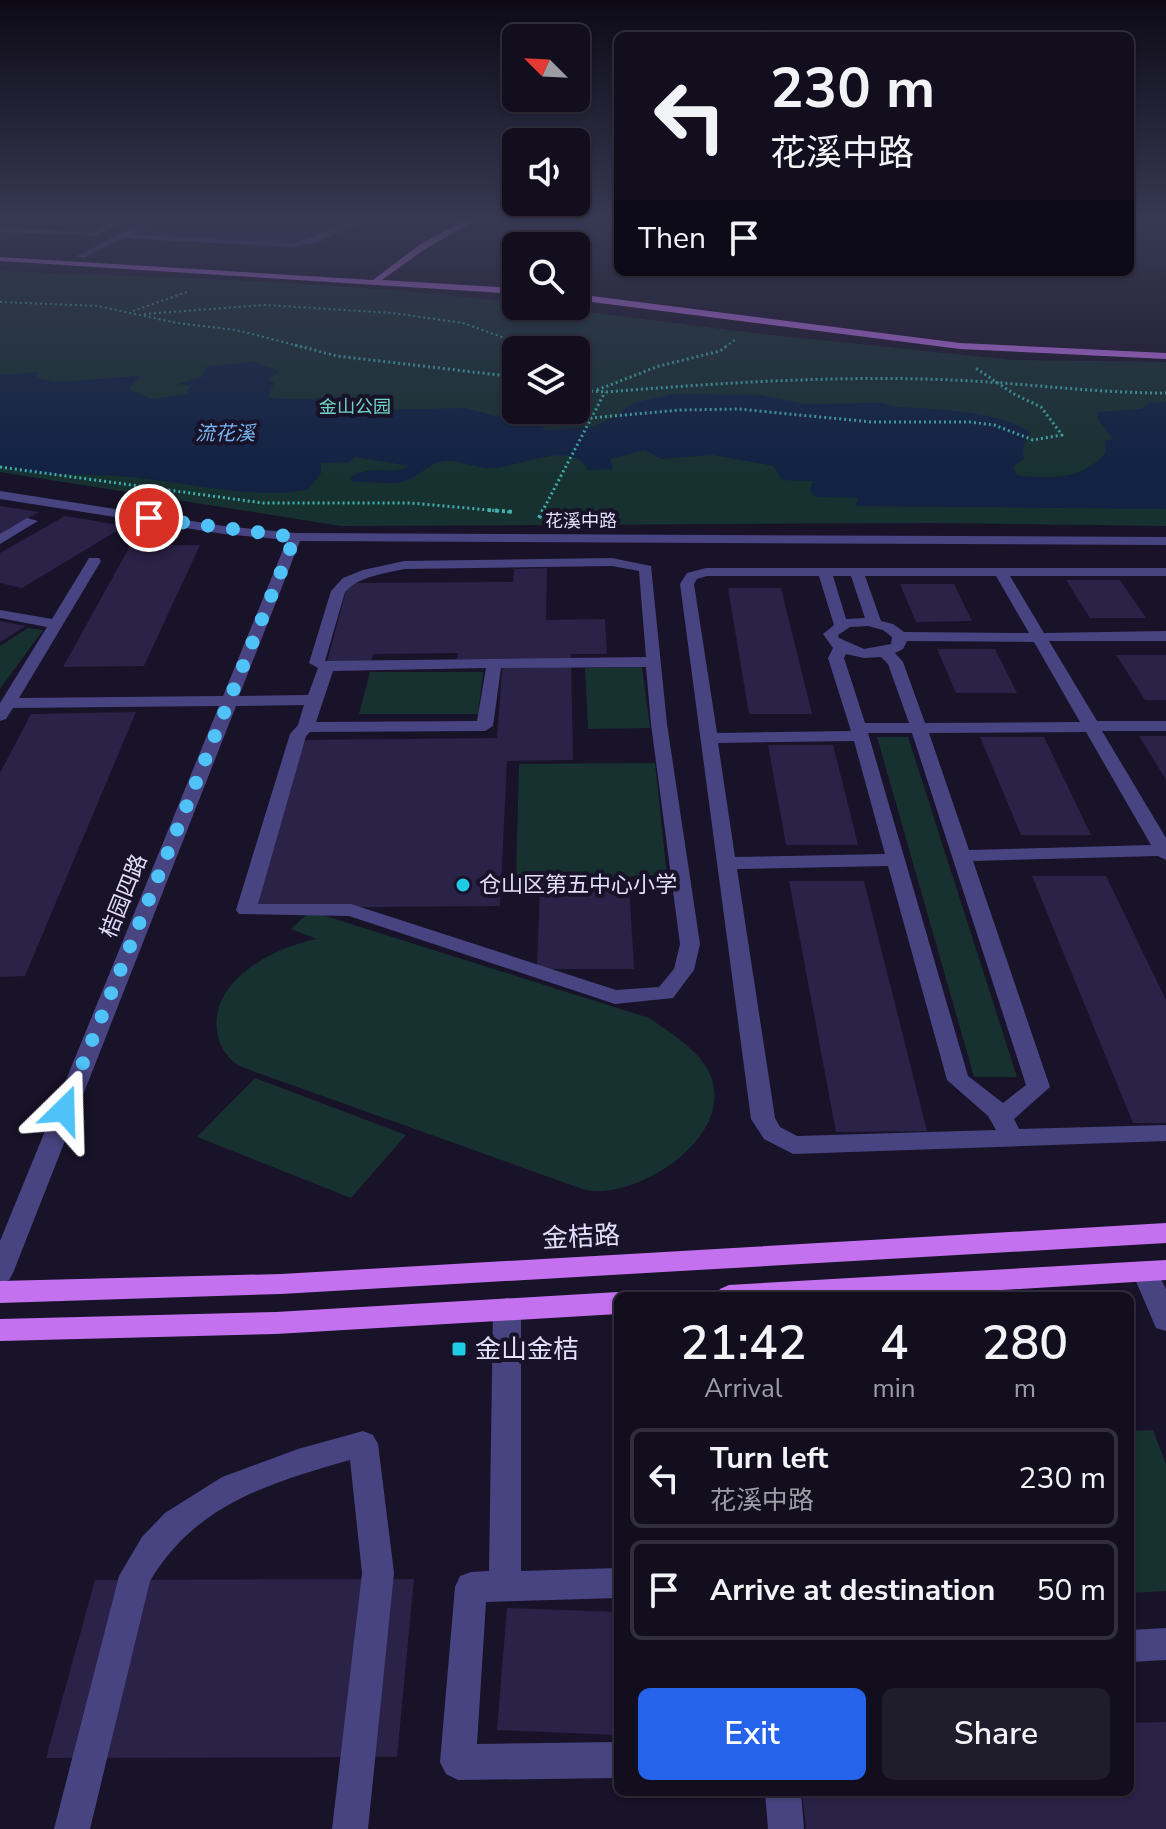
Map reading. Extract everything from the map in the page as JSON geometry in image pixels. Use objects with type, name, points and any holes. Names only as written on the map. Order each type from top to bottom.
[{"type":"main road","points":[[631,304],[960,346],[1166,356]]},
{"type":"main road","points":[[698,304],[948,336],[1166,347]]},
{"type":"main road","name":"金桔路","points":[[0,1292],[281,1284],[1166,1233]]},
{"type":"main road","points":[[877,1292],[1156,1271]]},
{"type":"main road","points":[[0,1330],[276,1323],[614,1303]]},
{"type":"street","name":"花溪中路","points":[[0,495],[224,530],[295,537],[1166,541]]},
{"type":"street","points":[[0,540],[32,521]]},
{"type":"street","name":"桔园四路","points":[[0,1273],[295,537]]},
{"type":"street","points":[[612,562],[619,539]]},
{"type":"street","points":[[4,710],[94,561]]},
{"type":"street","points":[[327,666],[306,727],[298,734],[246,910],[351,910],[615,997],[665,993],[684,970],[690,944],[659,724],[654,662],[646,569],[612,562],[404,565],[368,573],[348,581],[338,591],[317,663],[327,666],[654,662]]},
{"type":"street","points":[[824,571],[841,625]]},
{"type":"street","points":[[856,571],[874,623]]},
{"type":"street","points":[[962,856],[1165,852],[1000,571]]},
{"type":"street","points":[[1166,572],[706,572],[692,576],[687,584],[763,1119],[772,1133],[793,1145],[1166,1133]]},
{"type":"street","points":[[0,614],[55,624]]},
{"type":"street","points":[[900,636],[898,646],[885,652],[869,653],[841,647],[830,634],[841,625],[874,623],[888,627],[900,636],[1166,636]]},
{"type":"street","points":[[841,647],[836,658],[860,732],[958,1080],[1001,1117],[1012,1137]]},
{"type":"street","points":[[885,652],[895,662],[919,726],[1038,1087],[1001,1117]]},
{"type":"street","points":[[306,727],[485,726],[494,663]]},
{"type":"street","points":[[4,710],[229,700],[314,700]]},
{"type":"street","points":[[711,738],[860,732],[919,726],[1166,726]]},
{"type":"street","points":[[728,863],[895,860]]},
{"type":"street","points":[[1156,1271],[1166,1320]]},
{"type":"street","points":[[505,1585],[507,1309]]},
{"type":"street","points":[[72,1829],[135,1576],[145,1556],[164,1533],[225,1491],[272,1469],[363,1444],[378,1573],[350,1829]]},
{"type":"street","points":[[614,1583],[471,1587],[458,1762],[614,1760]]},
{"type":"street","points":[[1134,1646],[1166,1644]]},
{"type":"street","points":[[783,1796],[786,1829]]},
{"type":"path","points":[[84,304],[177,323],[236,330],[337,356],[502,375]]},
{"type":"path","points":[[128,312],[159,304]]},
{"type":"path","points":[[139,314],[265,305],[334,308],[463,323],[504,336]]},
{"type":"path","points":[[592,391],[659,366],[720,351],[763,322]]},
{"type":"path","points":[[590,418],[680,410],[739,409],[871,422],[970,422],[994,425],[1033,440],[1062,435],[1041,407],[978,372],[968,360]]},
{"type":"path","points":[[592,391],[787,378],[997,382],[1100,392],[1166,393]]},
{"type":"path","points":[[590,418],[605,392]]},
{"type":"path","points":[[533,539],[540,513],[571,459],[586,424]]},
{"type":"path","points":[[0,467],[263,503],[411,503],[523,513]]},
{"type":"path","points":[[531,513],[555,513]]},
{"type":"green space","name":"金山公园","points":[[0,304],[502,304],[502,320],[590,320],[590,312],[1013,360],[1166,362],[1166,526],[930,523],[341,526],[0,472]]},
{"type":"green space","points":[[28,628],[43,630],[0,689],[0,646]]},
{"type":"green space","points":[[642,667],[650,728],[588,729],[585,668]]},
{"type":"green space","points":[[370,672],[483,672],[478,714],[359,714]]},
{"type":"green space","points":[[877,737],[908,737],[1017,1077],[974,1077]]},
{"type":"green space","points":[[655,763],[667,876],[516,878],[519,764]]},
{"type":"green space","points":[[310,911],[649,1018],[687,1045],[705,1065],[714,1089],[712,1113],[700,1136],[682,1156],[659,1172],[633,1184],[608,1190],[585,1190],[239,1066],[224,1051],[218,1036],[218,1013],[224,996],[248,969],[265,958],[317,939],[291,929]]},
{"type":"green space","points":[[255,1078],[406,1135],[351,1198],[197,1137]]},
{"type":"green space","points":[[1153,1430],[1166,1464],[1166,1591],[1134,1593],[1134,1431]]},
{"type":"water","name":"流花溪","points":[[254,362],[279,371],[268,379],[274,383],[268,397],[345,398],[341,401],[361,403],[380,410],[465,408],[502,416],[502,424],[547,424],[543,430],[593,427],[633,403],[674,394],[761,395],[805,404],[884,403],[897,407],[948,410],[1005,421],[1030,432],[1023,447],[1024,459],[1013,467],[1016,475],[1040,477],[1076,473],[1106,452],[1105,441],[1113,439],[1098,420],[1097,412],[1141,409],[1150,403],[1166,402],[1166,509],[856,506],[858,498],[815,497],[810,490],[813,481],[782,480],[774,466],[713,455],[662,459],[644,450],[610,459],[613,469],[588,470],[581,461],[559,455],[496,468],[446,461],[408,480],[387,483],[352,482],[351,477],[366,471],[410,466],[355,457],[349,462],[321,463],[321,473],[309,489],[264,493],[140,478],[26,472],[0,465],[0,375],[37,372],[37,378],[56,382],[141,376],[128,389],[152,399],[186,394],[190,386],[178,384],[202,377],[208,366]]},
{"type":"building","points":[[0,506],[39,512],[0,534]]},
{"type":"building","points":[[65,516],[125,526],[22,588],[0,583],[0,553]]},
{"type":"building","points":[[200,545],[144,666],[63,667],[130,546]]},
{"type":"building","points":[[547,568],[546,620],[605,619],[607,654],[571,654],[573,760],[507,761],[500,906],[256,908],[302,740],[497,738],[503,659],[457,659],[458,653],[373,654],[371,662],[327,662],[348,583],[513,582],[514,569]]},
{"type":"building","points":[[1066,580],[1120,580],[1146,618],[1090,618]]},
{"type":"building","points":[[900,584],[954,584],[972,621],[916,622]]},
{"type":"building","points":[[728,588],[781,588],[812,714],[749,714]]},
{"type":"building","points":[[0,621],[26,626],[0,642]]},
{"type":"building","points":[[937,649],[995,649],[1017,693],[956,693]]},
{"type":"building","points":[[1116,655],[1166,655],[1166,700],[1145,700]]},
{"type":"building","points":[[136,712],[25,976],[0,977],[0,773],[31,714]]},
{"type":"building","points":[[1139,736],[1166,736],[1166,780]]},
{"type":"building","points":[[980,737],[1044,737],[1091,835],[1021,835]]},
{"type":"building","points":[[768,745],[833,745],[858,845],[786,845]]},
{"type":"building","points":[[1032,876],[1106,876],[1166,1000],[1166,1123],[1133,1123]]},
{"type":"building","points":[[789,881],[864,881],[927,1131],[836,1132]]},
{"type":"building","points":[[629,883],[634,969],[537,969],[540,884]]},
{"type":"building","points":[[414,1579],[397,1757],[46,1758],[95,1580]]},
{"type":"building","points":[[507,1608],[614,1612],[614,1735],[497,1730]]},
{"type":"building","points":[[1166,1722],[1166,1829],[806,1829],[802,1796],[1134,1796],[1134,1723]]},
{"type":"place","name":"仓山区第五中心小学","points":[[463,885]]},
{"type":"place","name":"金山金桔","points":[[459,1349]]},
{"type":"route","points":[[64,1110],[295,537],[149,518]]}]
